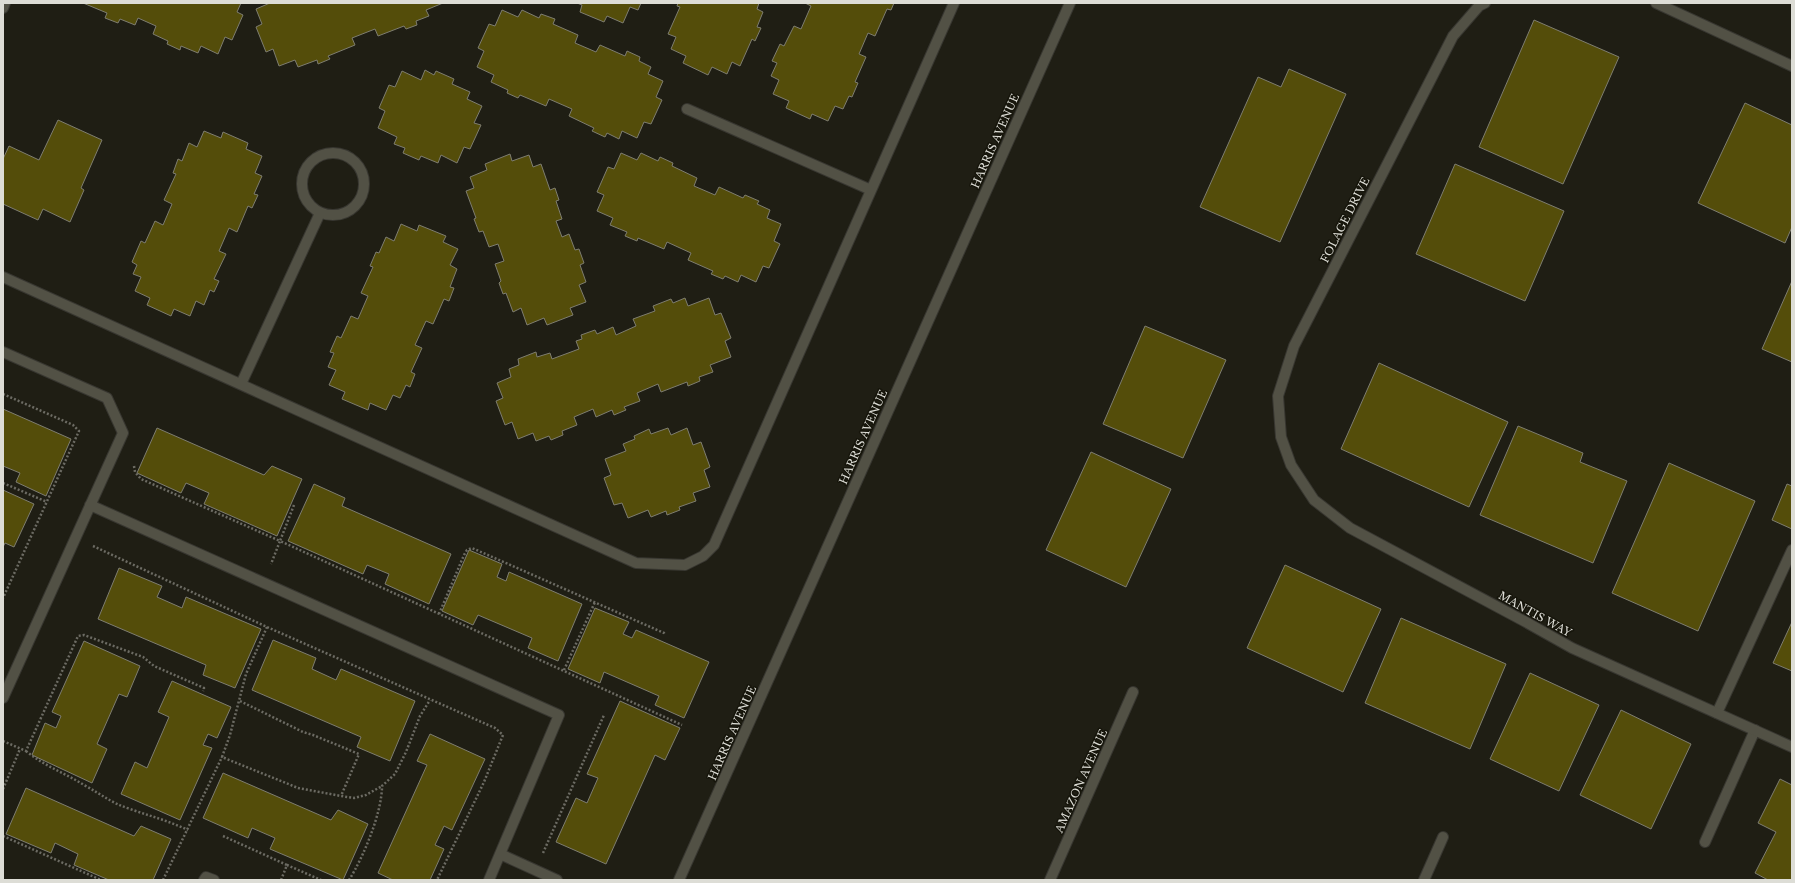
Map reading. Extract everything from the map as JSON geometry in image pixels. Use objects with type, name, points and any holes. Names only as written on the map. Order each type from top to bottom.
[{"type":"street","points":[[3,8],[5,3]]},
{"type":"street","points":[[3,276],[636,563],[685,565],[703,556],[714,545],[954,3]]},
{"type":"street","name":"HARRIS AVENUE","points":[[679,880],[1070,3]]},
{"type":"street","name":"FOLAGE DRIVE","points":[[1291,465],[1281,437],[1278,396],[1294,346],[1453,36],[1479,6],[1485,3]]},
{"type":"street","points":[[1656,3],[1792,66]]},
{"type":"street","points":[[688,109],[871,190]]},
{"type":"street","points":[[335,153],[346,156],[356,163],[363,174],[365,186],[362,198],[354,208],[344,214],[332,216],[320,213],[310,206],[304,195],[302,183],[305,171],[312,161],[322,155],[335,153]]},
{"type":"street","points":[[241,384],[320,213]]},
{"type":"street","points":[[3,352],[107,398],[122,433],[3,698]]},
{"type":"street","name":"MANTIS WAY","points":[[1291,465],[1314,500],[1350,528],[1572,648],[1792,747]]},
{"type":"street","points":[[90,505],[559,715],[489,880]]},
{"type":"street","points":[[1717,713],[1792,550]]},
{"type":"street","name":"AMAZON AVENUE","points":[[1050,880],[1133,692]]},
{"type":"street","points":[[1705,842],[1755,730]]},
{"type":"street","points":[[1424,880],[1443,837]]},
{"type":"street","points":[[500,854],[557,880]]},
{"type":"street","points":[[204,880],[206,877],[214,880]]},
{"type":"path","points":[[3,394],[72,425],[79,430],[3,598]]},
{"type":"path","points":[[134,466],[135,472],[141,479],[564,670],[682,725]]},
{"type":"path","points":[[3,483],[47,502]]},
{"type":"path","points":[[263,583],[294,505]]},
{"type":"path","points":[[75,538],[267,627],[495,728],[503,735],[484,782],[438,880]]},
{"type":"path","points":[[439,614],[464,555],[467,550],[472,548],[664,633],[665,635]]},
{"type":"path","points":[[564,670],[595,602]]},
{"type":"path","points":[[163,880],[222,757],[240,701],[246,674],[267,627]]},
{"type":"path","points":[[26,751],[78,636],[84,635],[143,657],[154,666],[204,688],[203,691]]},
{"type":"path","points":[[222,757],[298,788],[354,798],[366,795],[382,786],[396,774],[420,716],[430,700]]},
{"type":"path","points":[[240,701],[302,732],[359,754],[341,796]]},
{"type":"path","points":[[536,870],[604,715]]},
{"type":"path","points":[[3,742],[26,751],[46,766],[84,784],[103,798],[129,809],[168,820],[188,830]]},
{"type":"path","points":[[3,789],[20,749]]},
{"type":"path","points":[[349,880],[375,824],[382,795],[382,786]]},
{"type":"path","points":[[3,836],[102,880]]},
{"type":"path","points":[[223,836],[321,880]]},
{"type":"path","points":[[281,880],[288,865]]},
{"type":"building","points":[[83,3],[241,3],[237,12],[243,15],[232,40],[225,37],[218,54],[201,46],[198,53],[181,46],[180,50],[167,44],[168,41],[153,34],[156,26],[138,18],[135,25],[120,19],[118,23],[105,18],[107,13]]},
{"type":"building","points":[[270,3],[443,3],[426,10],[429,16],[416,21],[417,25],[406,29],[404,26],[378,36],[375,29],[352,38],[355,45],[328,56],[330,59],[318,64],[317,60],[298,67],[295,60],[279,66],[273,49],[266,52],[256,27],[262,24],[256,9]]},
{"type":"building","points":[[577,3],[641,3],[638,10],[630,7],[623,23],[607,16],[604,22],[580,12],[582,5]]},
{"type":"building","points":[[678,3],[759,3],[757,9],[763,12],[757,27],[761,28],[755,41],[752,39],[740,66],[732,62],[727,74],[712,67],[708,75],[683,63],[686,56],[671,49],[676,37],[668,34],[680,7],[677,6]]},
{"type":"building","points":[[805,3],[894,3],[891,10],[887,9],[875,36],[868,33],[859,54],[866,57],[855,82],[858,83],[852,97],[849,96],[843,109],[835,106],[828,121],[812,114],[810,119],[786,108],[789,101],[773,94],[779,80],[771,76],[777,63],[772,61],[780,44],[784,46],[794,26],[801,29],[811,6]]},
{"type":"building","points":[[502,10],[518,17],[522,10],[539,18],[541,14],[555,19],[553,24],[578,35],[575,43],[596,52],[600,45],[625,56],[627,51],[640,57],[639,61],[651,67],[648,74],[663,81],[656,97],[662,100],[651,124],[644,122],[637,138],[622,131],[619,139],[607,133],[605,137],[592,131],[594,128],[569,116],[572,109],[549,99],[546,106],[520,95],[518,98],[507,93],[508,90],[491,82],[494,75],[477,67],[484,51],[478,48],[489,24],[495,26]]},
{"type":"building","points":[[1534,20],[1619,57],[1563,184],[1479,147]]},
{"type":"building","points":[[1289,69],[1346,94],[1280,242],[1200,207],[1258,77],[1281,87]]},
{"type":"building","points":[[425,70],[434,75],[436,71],[454,79],[452,84],[470,92],[467,99],[482,106],[474,123],[481,125],[470,149],[464,147],[457,163],[441,155],[438,163],[421,156],[419,160],[403,153],[405,148],[394,144],[397,137],[378,128],[385,111],[379,108],[389,85],[395,87],[402,71],[421,80]]},
{"type":"building","points":[[1745,103],[1792,125],[1792,227],[1785,243],[1698,203]]},
{"type":"building","points":[[58,120],[102,140],[81,188],[84,190],[70,222],[43,209],[38,220],[3,204],[3,159],[9,146],[39,160]]},
{"type":"building","points":[[204,131],[221,138],[223,132],[248,143],[246,149],[262,156],[255,173],[262,176],[254,194],[258,195],[252,208],[248,206],[237,232],[229,228],[219,251],[226,254],[214,279],[219,281],[214,292],[210,290],[204,305],[196,301],[190,316],[174,309],[171,316],[147,305],[150,298],[135,291],[141,277],[133,274],[137,265],[132,262],[141,241],[145,243],[155,221],[163,225],[172,204],[164,200],[176,174],[173,173],[178,159],[182,161],[189,143],[197,147]]},
{"type":"building","points":[[621,153],[637,160],[641,153],[658,161],[660,157],[673,163],[672,166],[697,178],[694,186],[715,195],[719,187],[743,198],[745,195],[759,201],[757,204],[770,210],[767,218],[781,224],[774,241],[780,244],[769,268],[763,266],[756,282],[741,275],[738,282],[725,276],[723,279],[711,274],[713,271],[688,260],[691,253],[667,242],[664,249],[638,238],[637,241],[625,236],[627,232],[610,225],[613,218],[597,211],[604,195],[597,192],[608,167],[614,169]]},
{"type":"building","points":[[510,154],[512,161],[529,155],[533,167],[541,164],[550,190],[555,188],[559,200],[556,201],[562,219],[556,221],[562,237],[569,234],[575,250],[579,249],[584,263],[580,265],[586,282],[579,285],[586,302],[570,308],[573,315],[547,325],[544,318],[527,325],[521,308],[513,312],[506,293],[503,294],[499,283],[501,281],[495,264],[504,261],[498,244],[489,247],[483,231],[479,232],[474,219],[476,218],[466,191],[474,188],[470,177],[487,170],[485,164]]},
{"type":"building","points":[[1455,164],[1564,211],[1525,301],[1416,254]]},
{"type":"building","points":[[401,224],[417,231],[419,225],[446,236],[443,242],[458,249],[450,265],[457,269],[450,287],[454,288],[449,301],[444,299],[433,324],[426,321],[415,345],[422,348],[411,372],[415,374],[410,387],[406,385],[400,398],[393,395],[386,410],[370,403],[368,410],[342,399],[345,392],[329,385],[336,370],[328,367],[334,353],[330,352],[337,336],[341,338],[351,316],[358,319],[368,296],[361,293],[373,267],[370,266],[376,252],[379,253],[386,237],[394,241]]},
{"type":"building","points":[[1792,281],[1792,362],[1762,349]]},
{"type":"building","points":[[685,298],[688,306],[709,298],[715,315],[721,313],[731,338],[725,341],[731,357],[710,365],[713,372],[699,377],[700,381],[688,386],[687,382],[661,392],[658,384],[637,393],[640,401],[624,407],[626,410],[614,415],[612,410],[596,417],[593,409],[574,417],[577,425],[562,431],[563,435],[551,440],[549,436],[536,441],[533,433],[518,439],[512,422],[505,425],[496,401],[503,398],[497,383],[511,377],[509,369],[519,365],[518,359],[536,352],[537,357],[550,353],[552,359],[579,349],[576,341],[582,339],[581,335],[595,330],[597,334],[613,327],[616,335],[636,326],[633,319],[655,311],[653,306],[671,299],[673,303]]},
{"type":"building","points":[[1145,326],[1226,360],[1183,458],[1103,424]]},
{"type":"building","points":[[1379,363],[1508,422],[1469,507],[1341,449]]},
{"type":"building","points":[[3,409],[71,439],[46,496],[16,482],[20,473],[3,466]]},
{"type":"building","points":[[1518,426],[1583,453],[1580,462],[1627,481],[1593,563],[1480,515]]},
{"type":"building","points":[[157,428],[264,475],[272,466],[302,479],[277,536],[204,504],[209,493],[186,483],[181,493],[137,473]]},
{"type":"building","points":[[668,428],[671,435],[687,428],[693,445],[701,442],[710,467],[704,470],[710,487],[693,493],[696,501],[679,507],[680,510],[667,515],[666,511],[651,517],[648,510],[628,518],[622,503],[614,505],[604,478],[611,475],[605,459],[626,451],[623,444],[635,439],[634,436],[649,429],[651,434]]},
{"type":"building","points":[[1091,452],[1171,489],[1126,587],[1046,550]]},
{"type":"building","points":[[1669,463],[1755,501],[1698,631],[1612,593]]},
{"type":"building","points":[[314,484],[345,498],[342,506],[451,554],[429,604],[385,584],[389,574],[367,565],[363,574],[288,541]]},
{"type":"building","points":[[1787,484],[1792,486],[1792,529],[1772,520]]},
{"type":"building","points":[[3,490],[34,504],[14,547],[5,543],[3,547]]},
{"type":"building","points":[[469,550],[502,564],[497,577],[506,581],[509,572],[582,604],[558,661],[528,648],[532,638],[478,615],[473,625],[442,611]]},
{"type":"building","points":[[1285,565],[1381,609],[1343,692],[1247,648]]},
{"type":"building","points":[[119,568],[162,586],[157,597],[182,608],[186,597],[261,629],[235,688],[203,675],[206,665],[98,619]]},
{"type":"building","points":[[595,608],[629,622],[623,634],[632,638],[636,630],[709,662],[684,718],[655,705],[659,696],[604,672],[600,683],[568,669]]},
{"type":"building","points":[[1401,618],[1506,664],[1470,749],[1365,703]]},
{"type":"building","points":[[1792,622],[1792,671],[1773,663]]},
{"type":"building","points":[[273,640],[316,658],[312,669],[336,680],[341,669],[415,701],[390,761],[357,747],[361,737],[252,690]]},
{"type":"building","points":[[84,641],[140,666],[127,697],[119,694],[97,744],[107,749],[92,783],[32,755],[45,723],[56,728],[61,716],[52,712]]},
{"type":"building","points":[[1530,673],[1599,705],[1559,791],[1490,759]]},
{"type":"building","points":[[172,681],[231,707],[217,738],[208,734],[203,745],[212,748],[180,820],[121,794],[135,762],[147,768],[169,717],[158,712]]},
{"type":"building","points":[[620,701],[680,728],[665,760],[655,755],[606,864],[556,842],[576,798],[587,803],[598,778],[587,774]]},
{"type":"building","points":[[1621,710],[1691,744],[1651,829],[1580,795]]},
{"type":"building","points":[[430,734],[485,759],[452,830],[444,826],[435,845],[444,849],[430,880],[393,880],[378,873],[427,765],[417,761]]},
{"type":"building","points":[[223,773],[331,820],[338,810],[368,824],[343,880],[270,849],[275,838],[252,828],[248,838],[203,818]]},
{"type":"building","points":[[1780,779],[1792,785],[1792,880],[1768,880],[1755,873],[1776,832],[1758,823]]},
{"type":"building","points":[[26,788],[134,836],[141,826],[171,839],[153,880],[109,880],[74,865],[78,854],[55,843],[51,853],[6,834]]}]
